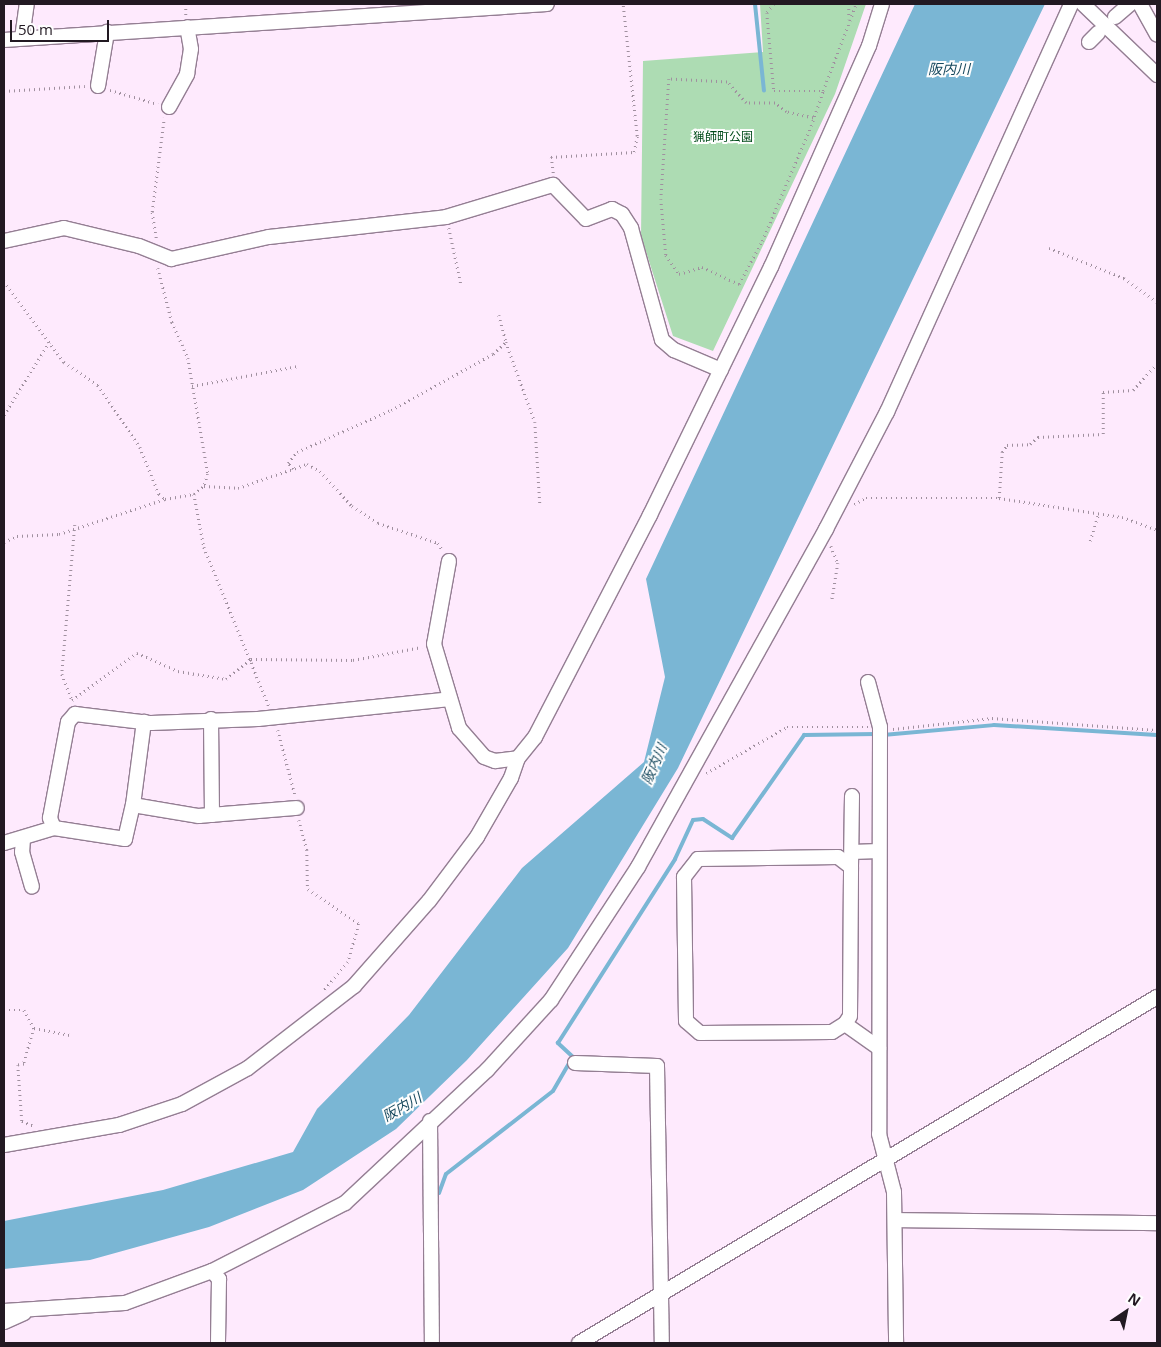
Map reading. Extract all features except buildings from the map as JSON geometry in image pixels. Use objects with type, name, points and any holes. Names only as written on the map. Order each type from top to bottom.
[{"type":"street","points":[[22,38],[27,4]]},
{"type":"street","points":[[4,43],[22,38],[547,4]]},
{"type":"street","points":[[4,1144],[56,1137],[119,1125],[182,1104],[248,1068],[293,1037],[354,986],[401,936],[476,837],[511,778],[518,758],[535,736],[721,370],[839,116],[882,4]]},
{"type":"street","points":[[4,1311],[125,1303],[212,1271],[345,1203],[486,1070],[552,1000],[638,867],[826,529],[891,403],[1071,4]]},
{"type":"street","points":[[1083,4],[1157,75]]},
{"type":"street","points":[[1115,17],[1130,4]]},
{"type":"street","points":[[1140,4],[1157,35]]},
{"type":"street","points":[[169,107],[187,74],[191,50],[186,27]]},
{"type":"street","points":[[98,86],[107,32]]},
{"type":"street","points":[[4,241],[64,228],[139,246],[171,259],[269,237],[446,217],[553,185],[586,219],[612,209],[622,214],[631,228],[662,340],[674,350],[721,370]]},
{"type":"street","points":[[449,561],[434,644],[459,728],[484,757],[496,761],[518,758]]},
{"type":"street","points":[[868,682],[880,727],[879,1134],[884,1162],[894,1192],[896,1220],[896,1343]]},
{"type":"street","points":[[54,828],[50,818],[68,722],[75,714],[144,722],[210,720],[273,717],[450,699]]},
{"type":"street","points":[[210,720],[212,815]]},
{"type":"street","points":[[4,843],[23,839],[54,828],[125,839],[133,805],[144,722]]},
{"type":"street","points":[[852,796],[852,867],[850,1016],[845,1024],[832,1032],[700,1033],[686,1021],[684,877],[698,859],[838,857],[852,867]]},
{"type":"street","points":[[133,805],[212,815],[297,808]]},
{"type":"street","points":[[23,839],[22,852],[32,887]]},
{"type":"street","points":[[852,852],[880,851]]},
{"type":"street","points":[[579,1343],[1157,997]]},
{"type":"street","points":[[845,1024],[879,1048]]},
{"type":"street","points":[[575,1063],[658,1066],[657,1208],[662,1292],[662,1343]]},
{"type":"street","points":[[430,1121],[432,1343]]},
{"type":"street","points":[[896,1220],[1157,1223]]},
{"type":"street","points":[[212,1271],[219,1279],[218,1343]]},
{"type":"street","points":[[4,1322],[32,1309]]},
{"type":"path","points":[[553,185],[551,157],[634,152],[638,136],[623,4]]},
{"type":"path","points":[[774,4],[766,13],[774,91],[823,90]]},
{"type":"path","points":[[849,4],[849,24]]},
{"type":"path","points":[[813,118],[786,112],[775,103],[746,103],[727,82],[669,79],[661,199],[666,255],[679,274],[702,267],[739,284],[762,241],[813,118],[856,4]]},
{"type":"path","points":[[446,217],[461,284]]},
{"type":"path","points":[[1049,248],[1124,278],[1157,302]]},
{"type":"path","points":[[4,281],[64,362],[98,385],[140,447],[165,499]]},
{"type":"path","points":[[499,315],[506,342],[535,422],[540,504]]},
{"type":"path","points":[[4,415],[49,342]]},
{"type":"path","points":[[293,469],[288,463],[297,452],[390,410],[493,354],[506,342]]},
{"type":"path","points":[[999,498],[1002,452],[1007,445],[1030,444],[1038,437],[1103,434],[1102,392],[1133,390],[1157,363]]},
{"type":"path","points":[[192,386],[298,366]]},
{"type":"path","points":[[4,542],[17,536],[59,534],[75,525],[165,499],[194,494],[204,486],[238,488],[307,464],[320,471],[352,506],[378,523],[438,543],[449,561]]},
{"type":"path","points":[[194,494],[204,547],[273,717],[308,850],[308,889],[359,924],[348,962],[317,999]]},
{"type":"path","points":[[851,505],[866,498],[999,498],[1122,517],[1157,530]]},
{"type":"path","points":[[1090,541],[1098,514]]},
{"type":"path","points":[[75,525],[62,674],[72,700],[137,654],[178,671],[226,679],[251,659],[354,660],[399,654],[434,644]]},
{"type":"path","points":[[826,529],[838,563],[832,600]]},
{"type":"path","points":[[688,777],[700,776],[787,727],[880,727],[992,718],[1157,730]]},
{"type":"path","points":[[4,1010],[24,1010],[34,1028],[24,1064],[18,1065],[22,1121],[56,1137]]},
{"type":"path","points":[[34,1028],[71,1035]]},
{"type":"green space","name":"猟師町公園","points":[[760,4],[866,4],[835,94],[713,351],[673,336],[641,236],[643,61],[763,52]]},
{"type":"water","name":"阪内川","points":[[915,4],[1045,4],[678,768],[568,948],[467,1060],[396,1129],[303,1190],[209,1227],[90,1260],[4,1269],[4,1221],[163,1190],[293,1152],[317,1109],[409,1015],[522,868],[644,762],[665,677],[646,579]]},
{"type":"waterway","points":[[755,4],[764,91]]},
{"type":"waterway","points":[[883,735],[994,725],[1157,735]]},
{"type":"waterway","points":[[439,1193],[446,1174],[553,1091],[573,1057],[558,1043],[675,859],[693,820],[703,819],[732,838],[804,735],[876,734]]}]
